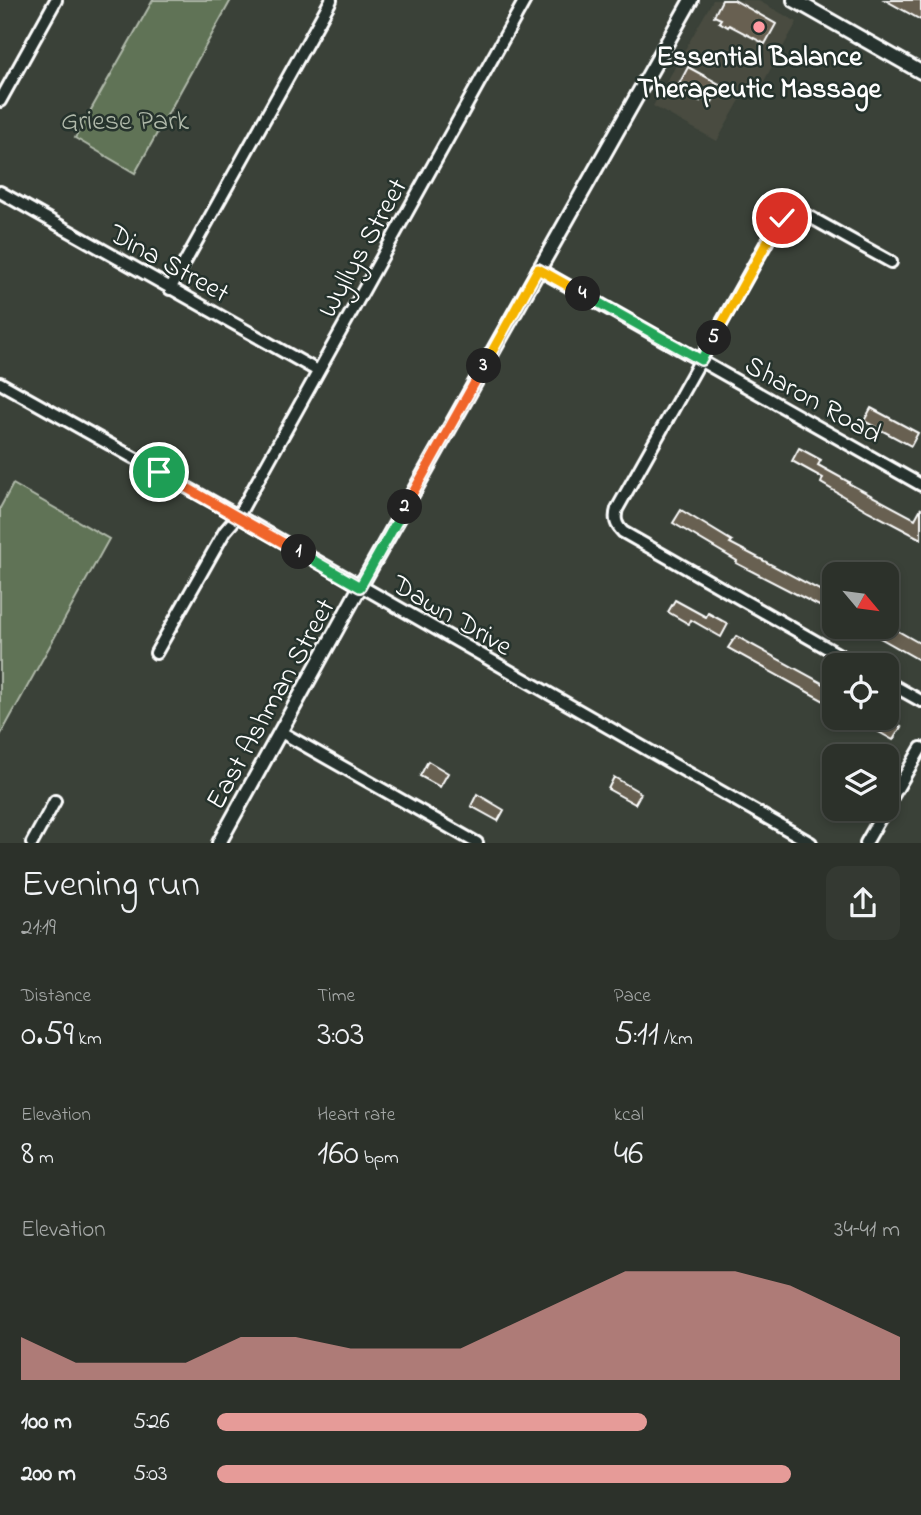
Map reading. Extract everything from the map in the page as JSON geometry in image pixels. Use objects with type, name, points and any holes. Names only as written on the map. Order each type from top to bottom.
[{"type":"street","points":[[0,101],[56,0]]},
{"type":"street","points":[[170,289],[331,0]]},
{"type":"street","name":"Wyllys Street","points":[[156,653],[225,531],[238,516],[525,0]]},
{"type":"street","name":"East Ashman Street","points":[[219,843],[691,0]]},
{"type":"street","points":[[794,0],[921,72]]},
{"type":"street","name":"Dina Street","points":[[0,192],[318,371]]},
{"type":"street","points":[[836,653],[623,532],[615,522],[617,509],[782,218],[788,213],[798,212],[808,216],[891,262]]},
{"type":"street","name":"Sharon Road","points":[[538,269],[921,485]]},
{"type":"street","name":"Dawn Drive","points":[[0,383],[811,843]]},
{"type":"street","points":[[899,689],[921,701]]},
{"type":"street","points":[[281,732],[477,843]]},
{"type":"street","points":[[899,786],[921,748]]},
{"type":"street","points":[[32,843],[55,802]]},
{"type":"street","points":[[866,843],[879,821]]},
{"type":"shaded area","points":[[713,0],[757,0],[797,22],[759,90],[749,84],[717,141],[653,106]]},
{"type":"green space","name":"Griese Park","points":[[153,0],[231,0],[135,173],[75,138]]},
{"type":"green space","points":[[13,484],[109,539],[0,736],[0,508]]},
{"type":"building","points":[[722,0],[734,0],[776,24],[765,44],[719,22],[721,19],[714,16]]},
{"type":"building","points":[[885,0],[921,0],[921,20]]},
{"type":"building","points":[[688,67],[721,85],[711,104],[677,88]]},
{"type":"building","points":[[871,408],[918,433],[911,446],[864,421]]},
{"type":"building","points":[[799,448],[821,460],[818,465],[915,519],[921,508],[921,539],[821,483],[823,478],[792,461]]},
{"type":"building","points":[[681,510],[732,541],[730,543],[822,591],[822,607],[736,563],[737,561],[673,523]]},
{"type":"building","points":[[675,600],[706,617],[708,613],[728,624],[721,637],[691,620],[689,624],[668,612]]},
{"type":"building","points":[[900,632],[921,644],[921,661],[882,639],[900,639]]},
{"type":"building","points":[[736,636],[822,683],[822,700],[728,648]]},
{"type":"building","points":[[899,726],[901,727],[893,740],[875,730],[899,730]]},
{"type":"building","points":[[428,761],[448,773],[440,787],[420,776]]},
{"type":"building","points":[[614,777],[641,793],[635,804],[608,789]]},
{"type":"building","points":[[477,794],[504,810],[498,821],[471,806]]},
{"type":"place","name":"Essential Balance Therapeutic Massage","points":[[759,27]]},
{"type":"route","points":[[159,472],[360,587],[538,269],[701,360],[782,218]]}]
